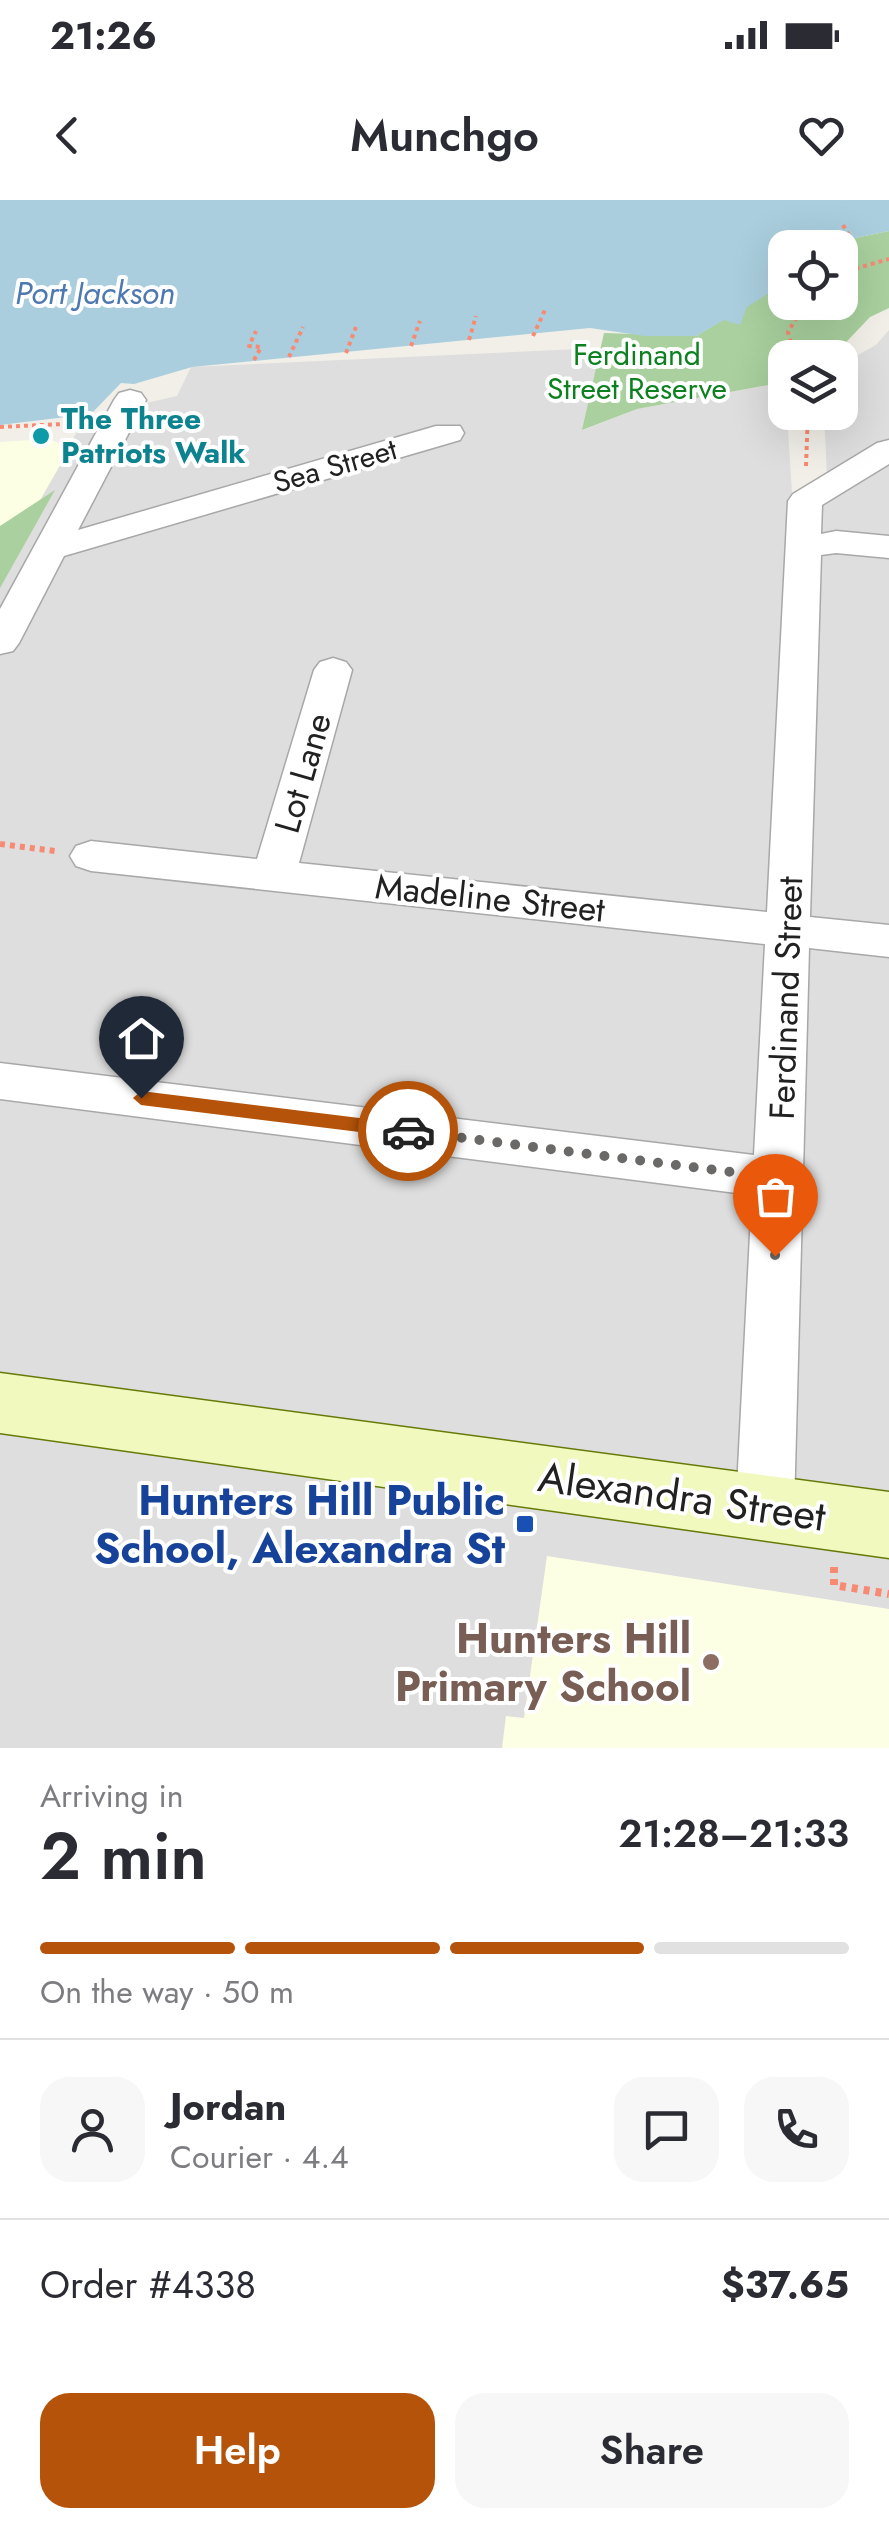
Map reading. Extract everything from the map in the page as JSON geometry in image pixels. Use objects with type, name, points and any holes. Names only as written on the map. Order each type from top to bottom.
[{"type":"street","points":[[0,643],[122,415]]},
{"type":"street","name":"Sea Street","points":[[50,550],[448,433]]},
{"type":"street","name":"Ferdinand Street","points":[[765,1508],[805,500],[889,450]]},
{"type":"street","points":[[804,548],[836,542],[889,547]]},
{"type":"street","name":"Lot Lane","points":[[274,875],[332,670]]},
{"type":"street","name":"Madeline Street","points":[[91,856],[889,941]]},
{"type":"street","points":[[0,1082],[778,1178]]},
{"type":"street","name":"Alexandra Street","points":[[0,1403],[765,1508],[862,1540]]},
{"type":"path","points":[[843,225],[846,230]]},
{"type":"path","points":[[858,268],[889,259]]},
{"type":"path","points":[[533,336],[544,310]]},
{"type":"path","points":[[468,340],[476,316]]},
{"type":"path","points":[[411,346],[420,321]]},
{"type":"path","points":[[289,357],[303,327]]},
{"type":"path","points":[[346,352],[356,327]]},
{"type":"path","points":[[254,360],[261,346],[249,346],[256,332]]},
{"type":"path","points":[[0,427],[122,415]]},
{"type":"path","points":[[806,455],[807,430]]},
{"type":"path","points":[[0,844],[91,856]]},
{"type":"path","points":[[862,1540],[834,1585],[889,1594]]},
{"type":"shaded area","points":[[889,330],[889,1748],[0,1748],[0,574],[85,417],[177,396],[191,367],[601,348],[583,430],[637,409],[768,385],[768,430],[788,430],[792,493],[827,477],[825,430],[858,430],[858,355],[876,345]]},
{"type":"shaded area","points":[[49,439],[70,448],[0,570],[0,442]]},
{"type":"shaded area","name":"Hunters Hill Primary School","points":[[547,1556],[889,1609],[889,1748],[502,1748],[506,1716],[524,1718]]},
{"type":"green space","name":"Ferdinand Street Reserve","points":[[889,231],[889,308],[870,317],[848,340],[768,340],[768,385],[637,409],[582,430],[604,333],[696,336],[768,293],[768,320],[858,320],[858,237]]},
{"type":"green space","points":[[55,490],[0,588],[0,526]]},
{"type":"water","name":"Port Jackson","points":[[0,200],[889,200],[889,231],[858,237],[858,230],[768,230],[768,294],[747,307],[740,325],[724,320],[696,336],[645,336],[590,328],[192,367],[134,384],[121,383],[91,414],[0,425]]},
{"type":"way so far","points":[[408,1131],[778,1178],[775,1256]]},
{"type":"place","name":"The Three Patriots Walk","points":[[41,436]]},
{"type":"place","name":"Hunters Hill Public School, Alexandra St","points":[[525,1524]]},
{"type":"place","name":"Hunters Hill Primary School","points":[[711,1662]]},
{"type":"route","points":[[141,1098],[408,1131]]}]
